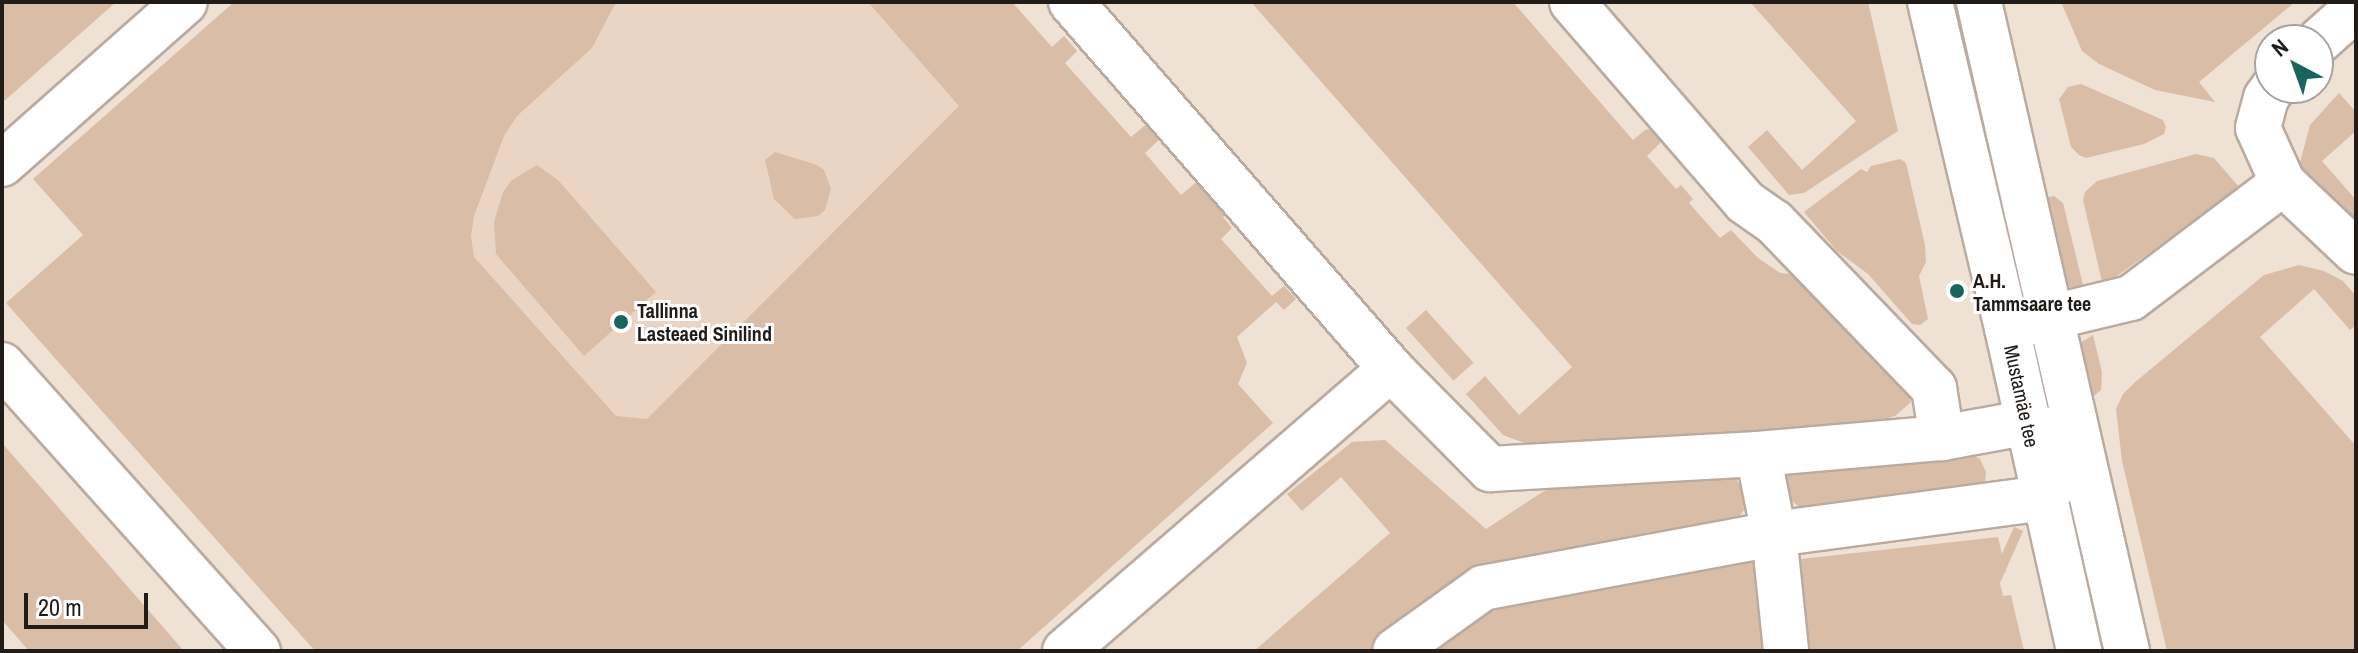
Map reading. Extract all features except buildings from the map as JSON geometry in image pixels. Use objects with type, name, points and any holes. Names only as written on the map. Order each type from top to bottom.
[{"type":"street","points":[[2,164],[185,2]]},
{"type":"street","points":[[1071,2],[1391,369],[1490,469],[1758,454],[1942,438],[2008,426],[2080,452]]},
{"type":"street","points":[[1572,2],[1745,202],[1774,222],[1934,388],[1942,438]]},
{"type":"street","name":"Mustamäe tee","points":[[1930,2],[2007,328],[2008,426],[2044,498],[2079,651]]},
{"type":"street","points":[[1979,2],[2127,651]]},
{"type":"street","points":[[2334,28],[2356,8]]},
{"type":"street","points":[[2264,104],[2258,128],[2283,183],[2356,252]]},
{"type":"street","points":[[2007,328],[2131,298],[2283,183]]},
{"type":"street","points":[[2,365],[258,651]]},
{"type":"street","points":[[1065,651],[1391,369]]},
{"type":"street","points":[[1395,651],[1483,588],[1774,534],[2044,498],[2080,452]]},
{"type":"street","points":[[1758,454],[1774,534],[1786,651]]},
{"type":"shaded area","points":[[2,2],[116,2],[2,103]]},
{"type":"shaded area","points":[[234,2],[616,2],[592,48],[517,116],[504,136],[474,216],[471,236],[474,257],[616,416],[647,419],[959,106],[868,2],[1012,2],[1052,47],[1064,36],[1077,51],[1065,63],[1131,137],[1149,122],[1163,136],[1145,153],[1181,195],[1206,174],[1234,207],[1223,217],[1232,228],[1221,239],[1272,296],[1284,286],[1296,299],[1284,310],[1276,302],[1237,337],[1247,363],[1238,384],[1273,423],[1017,651],[315,651],[6,303],[83,235],[33,179]]},
{"type":"shaded area","name":"Tallinna Lasteaed Sinilind","points":[[589,2],[983,2],[1008,31],[638,651],[231,310]]},
{"type":"shaded area","points":[[1251,2],[1513,2],[1633,140],[1645,130],[1662,126],[1660,143],[1647,156],[1676,189],[1681,185],[1693,199],[1689,203],[1720,238],[1731,230],[1758,258],[1780,273],[1792,274],[1820,288],[1907,391],[1911,402],[1895,416],[1868,424],[1539,443],[1524,443],[1503,435],[1466,394],[1485,376],[1519,415],[1572,367]]},
{"type":"shaded area","points":[[1750,2],[1868,2],[1898,131],[1804,193],[1789,195],[1748,147],[1767,130],[1802,170],[1856,121]]},
{"type":"shaded area","points":[[2061,2],[2295,2],[2269,24],[2254,24],[2254,36],[2199,82],[2215,102],[2155,90],[2099,64],[2082,51]]},
{"type":"shaded area","points":[[2081,84],[2163,120],[2166,127],[2164,134],[2144,144],[2086,158],[2079,155],[2071,147],[2059,99],[2068,87]]},
{"type":"shaded area","points":[[2339,93],[2356,112],[2356,131],[2322,161],[2356,200],[2356,233],[2298,170],[2310,125],[2329,104],[2334,104]]},
{"type":"shaded area","points":[[775,152],[824,170],[831,189],[825,210],[818,216],[795,219],[774,199],[765,160]]},
{"type":"shaded area","points":[[2196,154],[2214,158],[2240,188],[2103,286],[2083,200],[2085,192],[2097,181]]},
{"type":"shaded area","points":[[1900,159],[1906,163],[1925,245],[1926,262],[1919,276],[1928,319],[1920,325],[1912,324],[1868,274],[1837,251],[1804,212],[1861,169],[1867,172],[1871,166]]},
{"type":"shaded area","points":[[537,165],[558,180],[656,292],[584,356],[496,254],[494,222],[503,192],[512,180]]},
{"type":"shaded area","points":[[2054,196],[2063,203],[2084,289],[2064,286],[2044,198]]},
{"type":"shaded area","points":[[2299,265],[2324,271],[2343,281],[2356,296],[2356,325],[2350,330],[2314,289],[2260,337],[2356,446],[2356,651],[2167,651],[2122,461],[2116,409],[2123,394],[2134,383],[2264,275]]},
{"type":"shaded area","points":[[1426,310],[1474,363],[1453,381],[1406,328]]},
{"type":"shaded area","points":[[2093,335],[2102,372],[2101,390],[2090,399],[2078,344]]},
{"type":"shaded area","points":[[1385,440],[1486,529],[1544,491],[1570,481],[1730,470],[1742,488],[1744,510],[1738,518],[1725,523],[1419,617],[1373,651],[1254,651],[1390,533],[1341,477],[1302,511],[1287,494],[1352,442]]},
{"type":"shaded area","points":[[2,443],[184,651],[29,651],[2,620]]},
{"type":"shaded area","points":[[1970,454],[1980,459],[1986,472],[1985,482],[1978,487],[1800,507],[1789,499],[1784,487],[1790,469]]},
{"type":"shaded area","points":[[2014,527],[2023,531],[1971,647],[1962,643]]},
{"type":"shaded area","points":[[1998,537],[2006,572],[1998,575],[2003,596],[2011,595],[2024,651],[1804,651],[1792,560]]},
{"type":"shaded area","points":[[1754,554],[1767,651],[1418,651],[1500,603]]},
{"type":"place","name":"A.H. Tammsaare tee","points":[[1957,291]]},
{"type":"place","name":"Tallinna Lasteaed Sinilind","points":[[621,322]]}]
